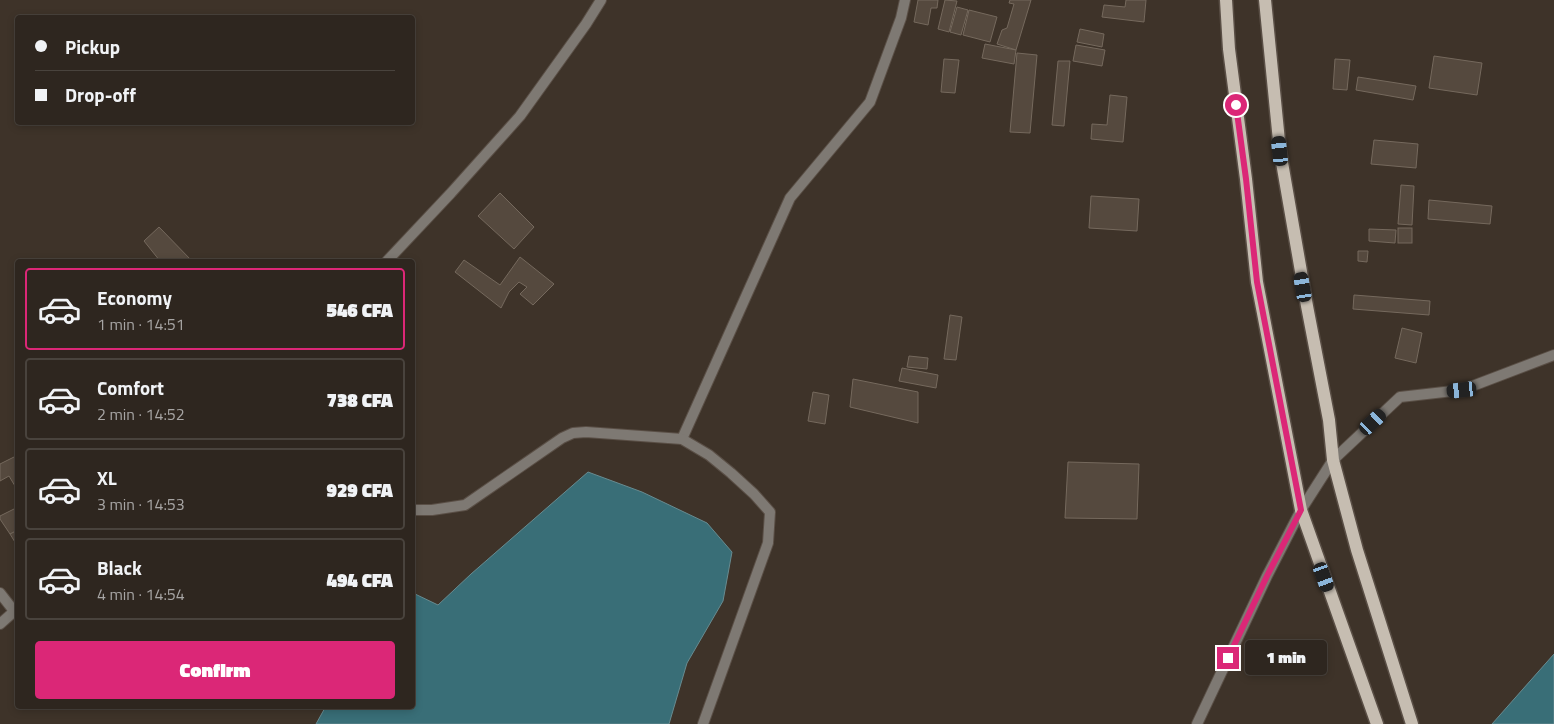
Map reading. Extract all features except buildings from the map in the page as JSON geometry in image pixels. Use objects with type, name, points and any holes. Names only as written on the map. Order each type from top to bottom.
[{"type":"main road","points":[[1226,0],[1229,49],[1257,282],[1301,510],[1377,724]]},
{"type":"main road","points":[[1265,0],[1280,151],[1307,306],[1330,420],[1333,460],[1357,550],[1412,724]]},
{"type":"street","points":[[389,259],[452,193],[520,116],[601,0]]},
{"type":"street","points":[[682,439],[790,198],[870,102],[901,18],[905,0]]},
{"type":"street","points":[[1197,724],[1247,617],[1301,510],[1333,460],[1400,397],[1462,390],[1554,354]]},
{"type":"street","points":[[415,510],[432,510],[465,505],[562,438],[573,433],[586,432],[682,439],[709,455],[754,494],[770,512],[768,542],[703,724]]},
{"type":"street","points":[[0,593],[15,609]]},
{"type":"street","points":[[0,624],[15,611]]},
{"type":"water","points":[[588,472],[642,492],[707,523],[732,552],[723,601],[687,663],[669,724],[316,724],[324,709],[415,709],[415,594],[438,605]]},
{"type":"water","points":[[1554,654],[1554,724],[1492,724]]},
{"type":"route","points":[[1228,658],[1301,510],[1257,282],[1236,105]]}]
